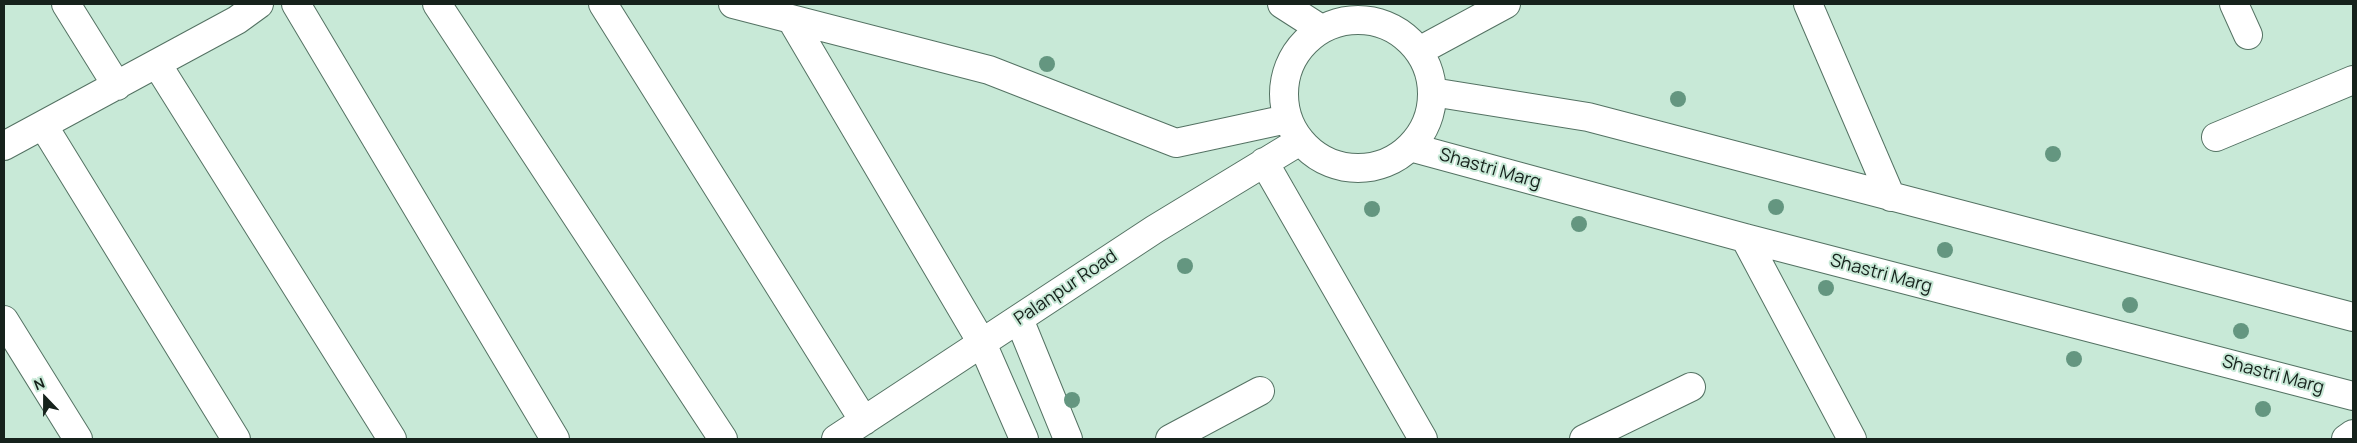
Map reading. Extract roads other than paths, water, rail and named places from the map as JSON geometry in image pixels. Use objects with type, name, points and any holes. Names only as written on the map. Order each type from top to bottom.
[{"type":"street","points":[[66,4],[116,86]]},
{"type":"street","points":[[4,146],[158,64],[237,20],[259,4]]},
{"type":"street","points":[[296,4],[555,439]]},
{"type":"street","points":[[437,4],[723,439]]},
{"type":"street","points":[[602,4],[864,421]]},
{"type":"street","points":[[733,4],[989,70],[1176,143],[1293,130]]},
{"type":"street","points":[[1282,4],[1321,29]]},
{"type":"street","points":[[1363,20],[1390,4]]},
{"type":"street","points":[[1808,4],[1891,197]]},
{"type":"street","points":[[2234,4],[2248,35]]},
{"type":"street","points":[[1419,51],[1493,7]]},
{"type":"street","points":[[790,19],[982,343],[1024,439]]},
{"type":"street","points":[[1363,20],[1385,24],[1404,35],[1419,51],[1428,70],[1432,92],[1430,112],[1422,130],[1410,146],[1389,161],[1366,168],[1341,166],[1318,157],[1293,130],[1283,98],[1285,78],[1292,58],[1304,42],[1321,29],[1342,22],[1363,20]]},
{"type":"street","points":[[158,64],[392,439]]},
{"type":"street","points":[[2216,137],[2353,80]]},
{"type":"street","points":[[1432,92],[1588,117],[2353,317]]},
{"type":"street","points":[[43,125],[236,439]]},
{"type":"street","name":"Palanpur Road","points":[[836,439],[1155,229],[1264,162],[1293,130]]},
{"type":"street","name":"Shastri Marg","points":[[1410,146],[1745,238],[2353,396]]},
{"type":"street","points":[[1264,162],[1423,439]]},
{"type":"street","points":[[1745,238],[1852,439]]},
{"type":"street","points":[[1019,319],[1068,439]]},
{"type":"street","points":[[4,320],[78,439]]},
{"type":"street","points":[[1584,439],[1691,387]]},
{"type":"street","points":[[1170,439],[1260,390]]},
{"type":"street","points":[[2346,439],[2353,434]]}]
